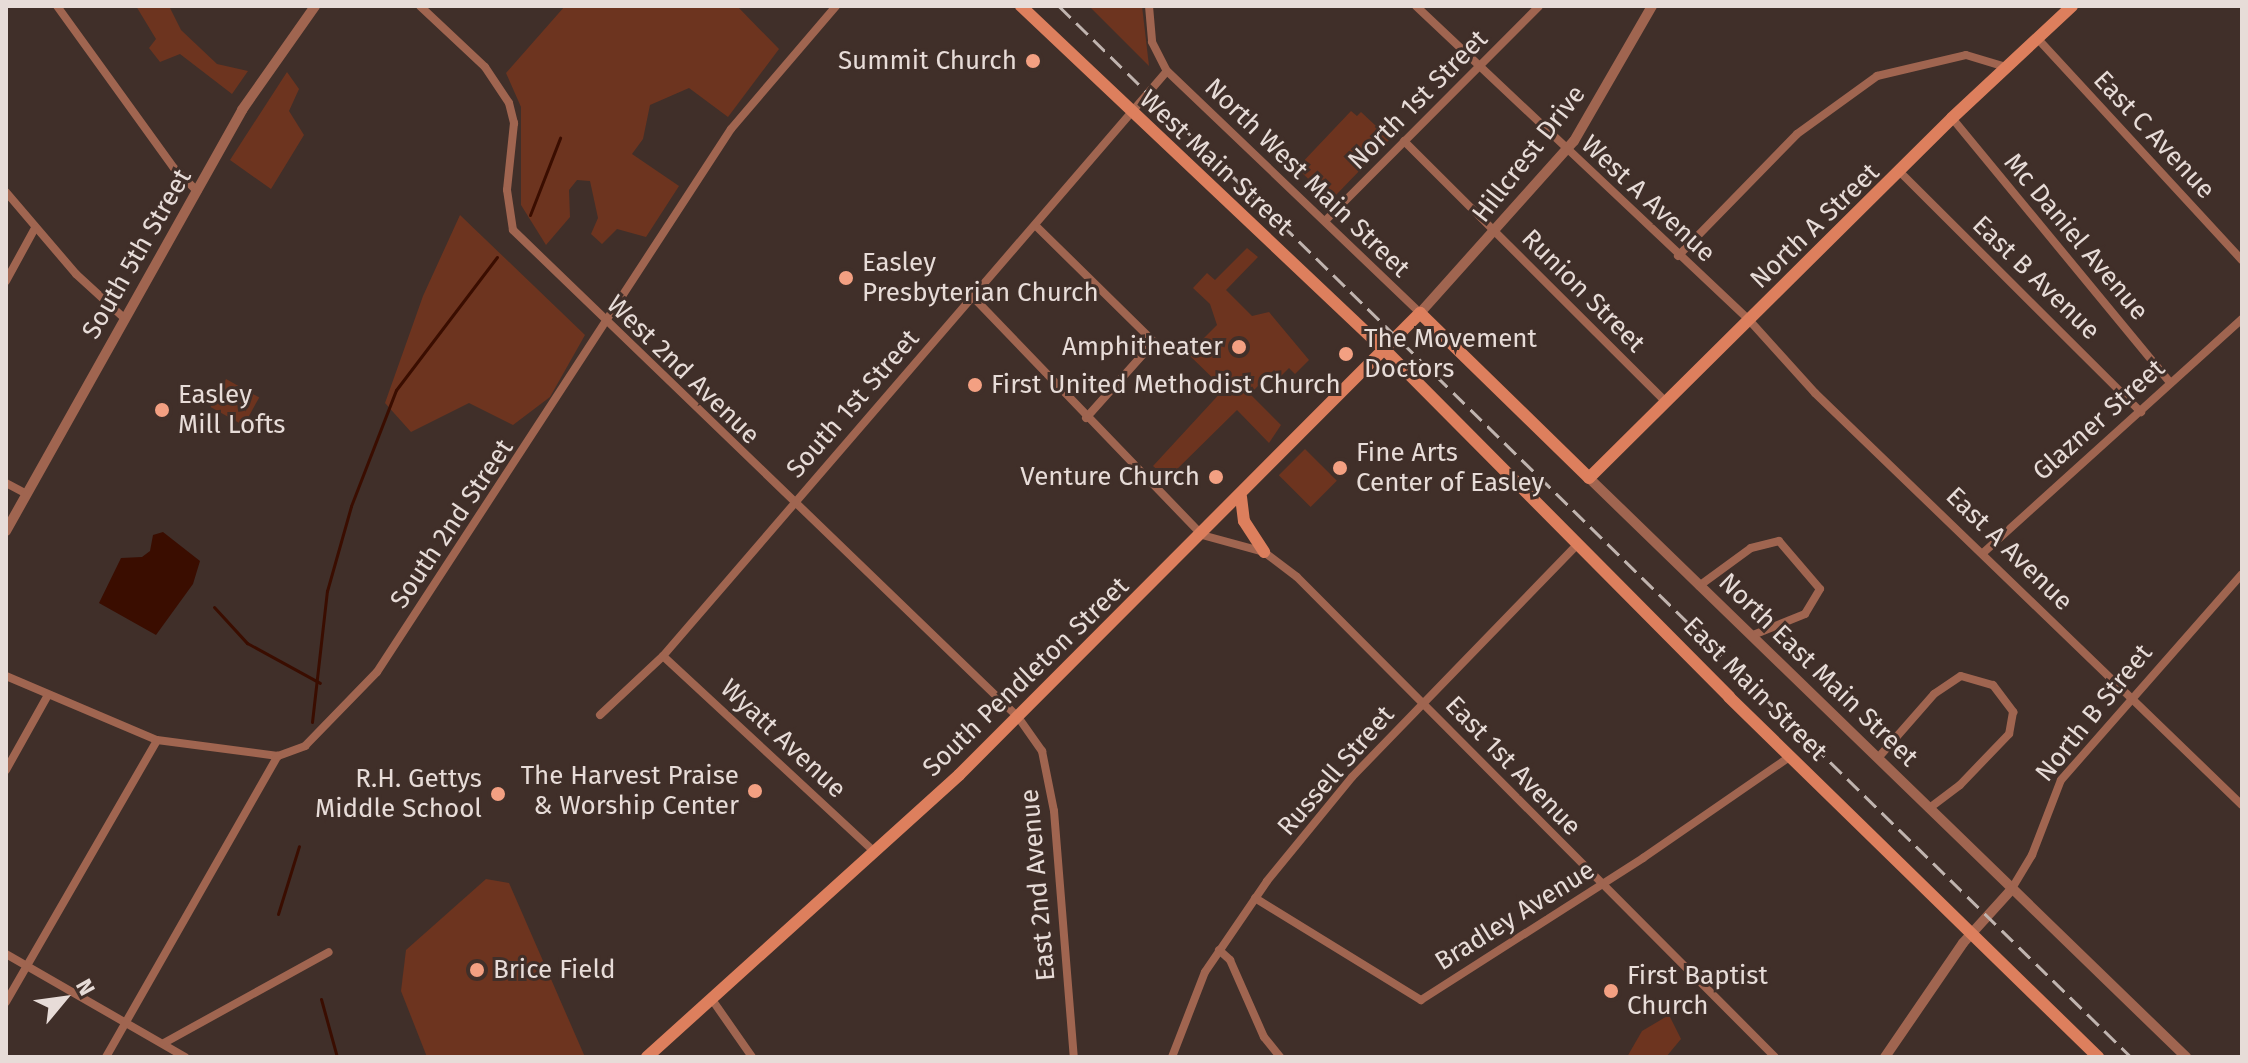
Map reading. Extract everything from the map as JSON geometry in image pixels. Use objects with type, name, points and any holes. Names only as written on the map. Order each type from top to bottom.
[{"type":"main road","name":"West Main Street","points":[[1021,6],[1384,349]]},
{"type":"main road","name":"North A Street","points":[[1589,478],[1901,173],[1952,118],[2072,6]]},
{"type":"main road","name":"South Pendleton Street","points":[[647,1057],[713,1001],[1018,717],[1241,497],[1420,313]]},
{"type":"main road","name":"North East Main Street","points":[[1420,313],[1589,478]]},
{"type":"main road","name":"East Main Street","points":[[1384,349],[1791,756],[1974,931],[2098,1057]]},
{"type":"main road","points":[[1241,497],[1244,521],[1264,552]]},
{"type":"street","points":[[57,6],[174,168],[197,191]]},
{"type":"street","name":"South 5th Street","points":[[6,531],[242,110],[315,6]]},
{"type":"street","name":"West 2nd Avenue","points":[[420,6],[485,67],[509,103],[514,123],[507,190],[513,230],[606,324],[1018,717]]},
{"type":"street","name":"South 2nd Street","points":[[278,756],[305,746],[377,672],[731,129],[836,6]]},
{"type":"street","points":[[1149,6],[1152,42],[1167,71]]},
{"type":"street","name":"West A Avenue","points":[[1416,6],[1750,321]]},
{"type":"street","name":"North 1st Street","points":[[1325,221],[1539,6]]},
{"type":"street","name":"Hillcrest Drive","points":[[1420,313],[1496,233],[1567,151],[1601,101],[1652,6]]},
{"type":"street","name":"East C Avenue","points":[[2037,38],[2242,260]]},
{"type":"street","points":[[1678,256],[1797,134],[1877,76],[1966,55],[2006,67]]},
{"type":"street","name":"South 1st Street","points":[[600,715],[663,656],[1167,71]]},
{"type":"street","name":"North West Main Street","points":[[1167,71],[1420,313]]},
{"type":"street","name":"Mc Daniel Avenue","points":[[1952,118],[2170,382]]},
{"type":"street","name":"Runion Street","points":[[1404,141],[1666,402]]},
{"type":"street","name":"East B Avenue","points":[[1901,173],[2141,412]]},
{"type":"street","points":[[6,192],[35,228],[124,318]]},
{"type":"street","points":[[1035,225],[1154,342],[1086,418]]},
{"type":"street","points":[[6,281],[35,228]]},
{"type":"street","points":[[973,297],[1086,418],[1202,535]]},
{"type":"street","name":"Glazner Street","points":[[1983,553],[2242,319]]},
{"type":"street","name":"East A Avenue","points":[[1750,321],[1815,393],[2242,805]]},
{"type":"street","name":"North East Main Street","points":[[1589,478],[2186,1057]]},
{"type":"street","points":[[6,483],[27,494]]},
{"type":"street","name":"East 1st Avenue","points":[[1202,535],[1264,552],[1297,577],[1775,1057]]},
{"type":"street","points":[[1699,586],[1751,548],[1779,541],[1820,589],[1805,614],[1753,635]]},
{"type":"street","name":"Russell Street","points":[[1172,1057],[1192,998],[1219,950],[1255,898],[1352,777],[1578,544]]},
{"type":"street","name":"North B Street","points":[[1885,1057],[1974,931],[2011,890],[2038,842],[2061,780],[2242,574]]},
{"type":"street","name":"Wyatt Avenue","points":[[663,656],[875,852]]},
{"type":"street","points":[[6,676],[157,740],[278,756],[106,1057]]},
{"type":"street","points":[[1878,758],[1934,694],[1961,676],[1993,685],[2013,712],[2009,734],[1960,785],[1929,808]]},
{"type":"street","points":[[6,770],[48,695]]},
{"type":"street","name":"East 2nd Avenue","points":[[1018,717],[1042,751],[1054,811],[1074,1057]]},
{"type":"street","points":[[6,1002],[157,740]]},
{"type":"street","name":"Bradley Avenue","points":[[1255,898],[1421,1000],[1791,756]]},
{"type":"street","points":[[1219,950],[1230,960],[1264,1037],[1280,1057]]},
{"type":"street","points":[[164,1043],[329,952]]},
{"type":"street","points":[[6,954],[185,1057]]},
{"type":"street","points":[[713,1001],[752,1057]]},
{"type":"shaded area","points":[[136,6],[169,6],[181,30],[217,64],[248,71],[232,94],[180,54],[160,62],[149,48],[156,39]]},
{"type":"shaded area","points":[[565,6],[737,6],[779,49],[728,117],[689,88],[650,105],[643,139],[632,154],[679,186],[646,237],[617,229],[602,244],[591,234],[598,218],[590,181],[577,180],[569,190],[570,217],[546,245],[521,205],[521,107],[506,73]]},
{"type":"shaded area","points":[[1089,6],[1142,6],[1149,66]]},
{"type":"shaded area","points":[[287,72],[299,89],[289,111],[304,135],[271,189],[230,160]]},
{"type":"shaded area","points":[[1351,111],[1357,116],[1361,112],[1390,139],[1336,195],[1329,189],[1324,194],[1297,168]]},
{"type":"shaded area","points":[[460,215],[585,335],[550,397],[513,425],[469,403],[411,432],[385,403],[423,296]]},
{"type":"shaded area","points":[[1247,248],[1258,257],[1226,290],[1252,316],[1269,312],[1309,360],[1295,374],[1289,368],[1281,376],[1274,370],[1250,394],[1281,425],[1269,443],[1237,410],[1167,479],[1153,466],[1224,389],[1188,354],[1217,325],[1210,304],[1193,288],[1207,273],[1215,280]]},
{"type":"shaded area","points":[[226,379],[259,397],[244,425],[210,407]]},
{"type":"shaded area","points":[[1305,449],[1337,481],[1311,507],[1279,475]]},
{"type":"shaded area","points":[[163,532],[200,561],[193,584],[156,635],[99,603],[121,558],[142,557],[150,551],[153,535]]},
{"type":"shaded area","name":"Brice Field","points":[[486,879],[509,883],[585,1057],[427,1057],[401,991],[406,950]]},
{"type":"shaded area","points":[[1669,1015],[1681,1039],[1666,1057],[1627,1057],[1642,1031]]},
{"type":"waterway","points":[[530,215],[560,138]]},
{"type":"waterway","points":[[312,722],[327,591],[351,506],[396,390],[497,257]]},
{"type":"waterway","points":[[214,607],[247,643],[320,683]]},
{"type":"waterway","points":[[278,914],[299,846]]},
{"type":"waterway","points":[[321,999],[337,1057]]},
{"type":"railway","points":[[1059,6],[2131,1057]]},
{"type":"place","name":"Summit Church","points":[[1033,61]]},
{"type":"place","name":"Easley Presbyterian Church","points":[[846,278]]},
{"type":"place","name":"Amphitheater","points":[[1239,347]]},
{"type":"place","name":"The Movement Doctors","points":[[1346,354]]},
{"type":"place","name":"First United Methodist Church","points":[[975,385]]},
{"type":"place","name":"Easley Mill Lofts","points":[[162,410]]},
{"type":"place","name":"Fine Arts Center of Easley","points":[[1340,468]]},
{"type":"place","name":"Venture Church","points":[[1216,477]]},
{"type":"place","name":"The Harvest Praise & Worship Center","points":[[755,791]]},
{"type":"place","name":"R.H. Gettys Middle School","points":[[498,794]]},
{"type":"place","name":"Brice Field","points":[[477,970]]},
{"type":"place","name":"First Baptist Church","points":[[1611,991]]}]
